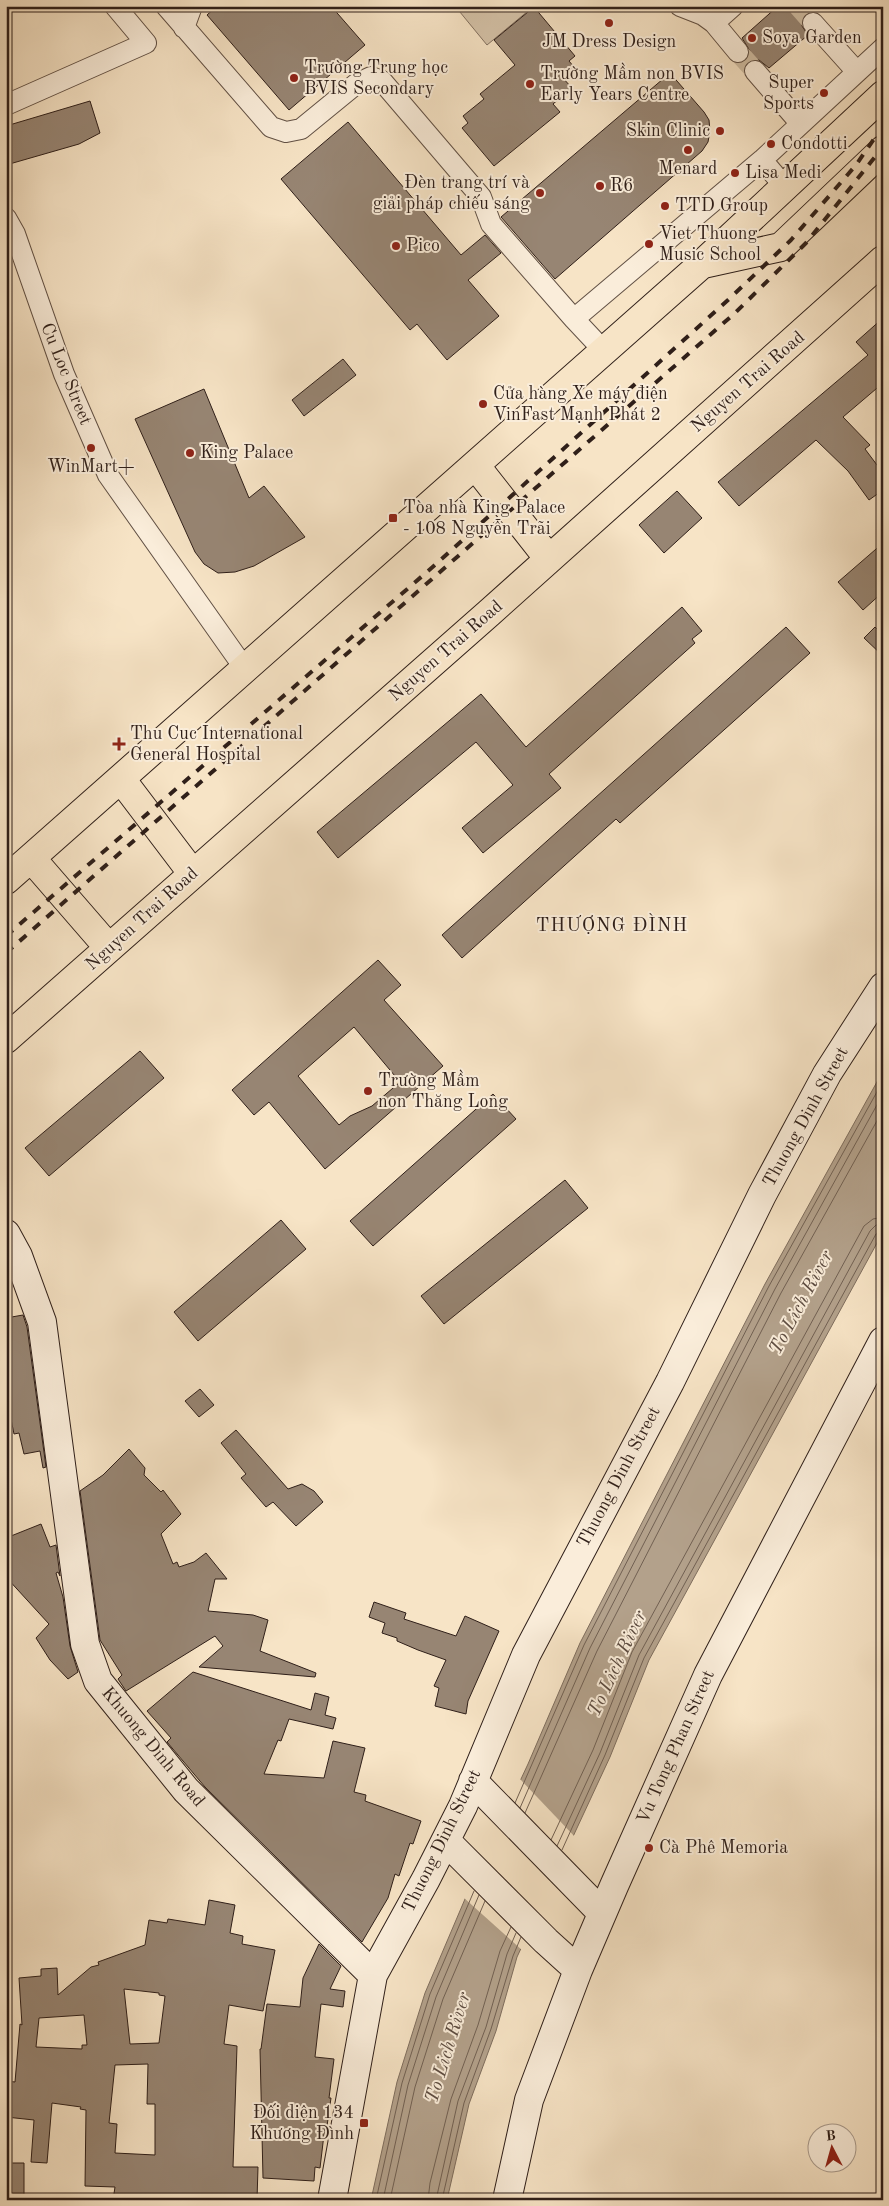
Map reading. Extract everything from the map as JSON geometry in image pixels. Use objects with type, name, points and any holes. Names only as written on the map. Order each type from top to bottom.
[{"type":"main road","points":[[6,880],[701,265],[883,95]]},
{"type":"main road","points":[[701,265],[781,247],[883,150]]},
{"type":"main road","name":"Nguyen Trai Road","points":[[6,1039],[812,326],[883,260]]},
{"type":"main road","points":[[475,465],[549,559]]},
{"type":"main road","points":[[120,779],[193,874]]},
{"type":"main road","points":[[32,858],[109,948]]},
{"type":"main road","name":"Thuong Dinh Street","points":[[373,1975],[454,1849],[473,1781],[526,1655],[670,1382],[762,1195],[827,1074],[883,987]]},
{"type":"main road","name":"Khuong Dinh Road","points":[[6,1234],[18,1256],[42,1322],[85,1644],[98,1681],[186,1790],[373,1975]]},
{"type":"main road","name":"Vu Tong Phan Street","points":[[507,2200],[529,2100],[578,1970],[602,1913],[708,1675],[883,1341]]},
{"type":"main road","points":[[473,1781],[572,1885],[602,1913]]},
{"type":"main road","points":[[454,1849],[546,1941],[578,1970]]},
{"type":"main road","points":[[332,2200],[373,1975]]},
{"type":"street","points":[[6,104],[146,43],[115,6]]},
{"type":"street","points":[[166,6],[271,127],[286,132],[301,129],[356,84],[371,77],[382,81],[481,197],[491,224],[604,351]]},
{"type":"street","points":[[184,28],[192,6]]},
{"type":"street","points":[[680,6],[703,15],[714,23],[738,52]]},
{"type":"street","points":[[714,23],[733,6]]},
{"type":"street","points":[[813,23],[858,72]]},
{"type":"street","points":[[574,319],[762,160],[883,48]]},
{"type":"street","points":[[755,71],[800,123]]},
{"type":"street","points":[[762,160],[785,187]]},
{"type":"street","name":"Cu Loc Street","points":[[6,218],[15,234],[64,374],[108,475],[245,668]]},
{"type":"shaded area","points":[[455,6],[534,6],[487,45]]},
{"type":"water","name":"To Lich River","points":[[883,1071],[883,1232],[649,1660],[610,1757],[517,1957],[496,2031],[469,2104],[447,2200],[371,2200],[397,2082],[425,1993],[580,1643],[765,1284]]},
{"type":"pier","points":[[519,1778],[576,1838],[523,1951],[463,1897]]},
{"type":"building","name":"Trường Trung học BVIS Secondary","points":[[217,6],[331,6],[365,45],[289,110],[207,15]]},
{"type":"building","points":[[778,6],[810,6],[814,12],[805,14],[802,20],[802,26],[808,35],[769,68],[759,60],[753,59],[747,62],[744,69],[739,64],[746,61],[750,51],[742,38]]},
{"type":"building","name":"Trường Mầm non BVIS Early Years Centre","points":[[534,7],[575,56],[569,61],[574,67],[562,77],[572,88],[553,104],[560,112],[494,166],[462,128],[468,123],[463,116],[484,99],[480,94],[515,65],[494,40]]},
{"type":"building","name":"R6","points":[[670,73],[709,120],[708,142],[702,151],[555,279],[501,217]]},
{"type":"building","points":[[90,101],[100,133],[79,144],[6,165],[6,126]]},
{"type":"building","name":"Pico","points":[[348,122],[461,255],[485,235],[501,253],[468,280],[499,316],[447,360],[417,324],[410,330],[281,179]]},
{"type":"building","points":[[883,318],[883,383],[843,417],[870,445],[865,449],[883,473],[883,490],[869,500],[848,471],[816,440],[739,506],[718,482],[868,355],[856,342]]},
{"type":"building","points":[[343,359],[356,375],[304,416],[292,400]]},
{"type":"building","name":"King Palace","points":[[204,389],[249,498],[264,486],[305,537],[254,566],[235,572],[218,573],[204,564],[195,552],[135,419]]},
{"type":"building","points":[[677,491],[702,518],[664,553],[639,525]]},
{"type":"building","points":[[883,543],[883,592],[863,610],[838,582]]},
{"type":"building","points":[[682,607],[702,631],[692,639],[695,643],[549,774],[561,788],[483,853],[462,828],[513,785],[476,742],[338,858],[317,832],[481,694],[526,747]]},
{"type":"building","points":[[786,627],[810,653],[620,823],[616,819],[462,958],[442,935]]},
{"type":"building","points":[[875,627],[883,635],[883,656],[864,638]]},
{"type":"building","points":[[378,960],[401,985],[384,1000],[443,1066],[325,1169],[269,1102],[254,1115],[232,1090]],"holes":[[[354,1027],[400,1082],[372,1106],[350,1116],[339,1125],[298,1076]]]},
{"type":"building","points":[[140,1051],[164,1078],[49,1176],[25,1148]]},
{"type":"building","points":[[493,1094],[516,1119],[373,1246],[350,1221]]},
{"type":"building","points":[[565,1180],[588,1208],[444,1324],[421,1296]]},
{"type":"building","points":[[281,1220],[306,1249],[198,1341],[174,1312]]},
{"type":"building","points":[[23,1315],[27,1327],[46,1467],[43,1468],[40,1451],[24,1454],[19,1433],[14,1434],[9,1409],[6,1409],[6,1318]]},
{"type":"building","points":[[200,1389],[214,1405],[199,1417],[185,1401]]},
{"type":"building","points":[[236,1430],[288,1489],[302,1484],[314,1491],[323,1502],[296,1526],[273,1502],[266,1507],[241,1478],[246,1474],[221,1443]]},
{"type":"building","points":[[129,1449],[145,1468],[144,1475],[161,1492],[163,1490],[181,1514],[161,1534],[173,1564],[177,1562],[179,1567],[194,1562],[206,1553],[227,1579],[215,1579],[208,1611],[253,1615],[268,1620],[260,1651],[316,1673],[315,1677],[199,1667],[223,1646],[215,1636],[126,1691],[118,1679],[122,1675],[100,1640],[80,1491],[103,1475]]},
{"type":"building","points":[[41,1524],[50,1547],[56,1545],[60,1576],[58,1572],[56,1573],[63,1597],[70,1646],[78,1672],[68,1679],[50,1660],[36,1638],[49,1624],[6,1577],[6,1538]]},
{"type":"building","points":[[374,1602],[406,1613],[404,1619],[456,1636],[465,1616],[499,1631],[468,1701],[466,1714],[435,1706],[439,1688],[434,1686],[446,1660],[418,1650],[397,1641],[397,1638],[382,1633],[385,1623],[369,1617]]},
{"type":"building","points":[[193,1672],[311,1710],[315,1693],[329,1697],[325,1715],[336,1718],[333,1729],[289,1719],[281,1741],[278,1740],[264,1774],[324,1778],[333,1741],[365,1748],[354,1792],[366,1795],[365,1801],[421,1821],[413,1844],[410,1843],[399,1876],[395,1874],[388,1898],[362,1942],[205,1787],[167,1742],[171,1738],[147,1711]]},
{"type":"building","points":[[209,1900],[235,1905],[230,1933],[243,1936],[242,1944],[275,1950],[263,2011],[229,2005],[224,2044],[237,2046],[233,2167],[258,2167],[257,2200],[239,2199],[239,2196],[201,2195],[200,2200],[113,2200],[115,2187],[85,2186],[86,2110],[80,2109],[81,2107],[52,2103],[47,2163],[31,2162],[34,2120],[6,2117],[6,2081],[15,2082],[20,2024],[22,2025],[19,1978],[41,1976],[41,1969],[57,1968],[58,1995],[91,1967],[99,1965],[98,1962],[145,1945],[149,1920],[167,1923],[168,1919],[205,1925]],"holes":[[[124,1989],[159,1993],[159,1995],[165,1996],[159,2043],[130,2044]],[[84,2015],[87,2045],[82,2045],[82,2049],[36,2047],[39,2018]],[[148,2064],[147,2104],[155,2104],[155,2155],[115,2153],[117,2124],[109,2123],[115,2065]]]},
{"type":"building","points":[[319,1944],[341,1966],[330,1989],[345,1991],[343,2007],[321,2004],[315,2057],[334,2059],[329,2098],[331,2098],[327,2126],[325,2126],[320,2168],[315,2167],[314,2181],[263,2178],[260,2049],[267,2004],[300,2007],[303,1978]]},
{"type":"building","points":[[6,2163],[24,2163],[24,2200],[6,2200]]},
{"type":"tunnel","points":[[798,6],[813,23]]},
{"type":"tunnel","points":[[738,52],[755,71]]},
{"type":"railway","points":[[6,936],[435,565],[728,300],[791,240],[856,165],[883,126]]},
{"type":"railway","points":[[6,953],[735,313],[806,243],[883,147]]},
{"type":"place","name":"JM Dress Design","points":[[609,23]]},
{"type":"place","name":"Soya Garden","points":[[752,38]]},
{"type":"place","name":"Trường Trung học BVIS Secondary","points":[[294,78]]},
{"type":"place","name":"Trường Mầm non BVIS Early Years Centre","points":[[530,84]]},
{"type":"place","name":"Super Sports","points":[[824,93]]},
{"type":"place","name":"Skin Clinic","points":[[720,131]]},
{"type":"place","name":"Condotti","points":[[771,144]]},
{"type":"place","name":"Menard","points":[[688,150]]},
{"type":"place","name":"Lisa Medi","points":[[735,173]]},
{"type":"place","name":"R6","points":[[600,186]]},
{"type":"place","name":"Đèn trang trí và giải pháp chiếu sáng","points":[[540,193]]},
{"type":"place","name":"TTD Group","points":[[665,206]]},
{"type":"place","name":"Viet Thuong Music School","points":[[649,244]]},
{"type":"place","name":"Pico","points":[[396,246]]},
{"type":"place","name":"Cửa hàng Xe máy điện VinFast Mạnh Phát 2","points":[[483,404]]},
{"type":"place","name":"WinMart+","points":[[91,448]]},
{"type":"place","name":"King Palace","points":[[190,453]]},
{"type":"place","name":"Tòa nhà King Palace - 108 Nguyễn Trãi","points":[[393,518]]},
{"type":"place","name":"Thu Cuc International General Hospital","points":[[119,744]]},
{"type":"place","name":"Trường Mầm non Thăng Long","points":[[368,1091]]},
{"type":"place","name":"Cà Phê Memoria","points":[[649,1848]]},
{"type":"place","name":"Đối diện 134 Khương Đình","points":[[364,2123]]},
{"type":"district","name":"THƯỢNG ĐÌNH","points":[[612,926]]}]
